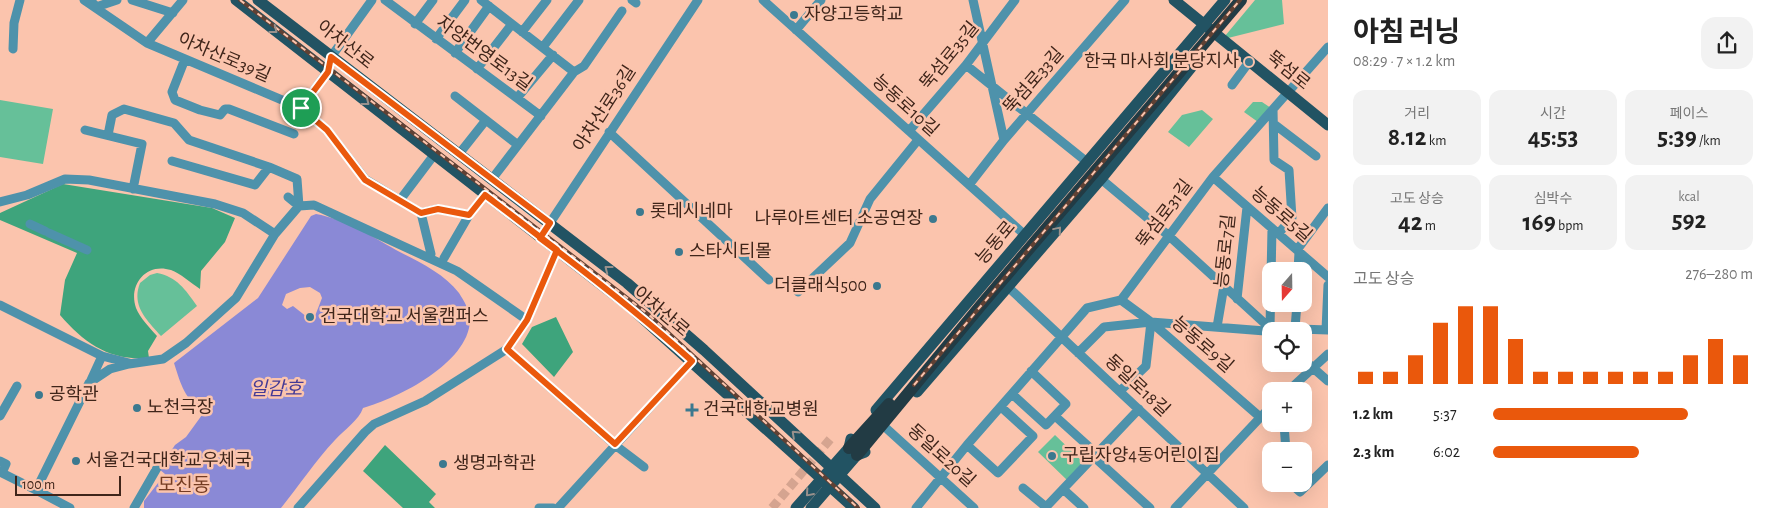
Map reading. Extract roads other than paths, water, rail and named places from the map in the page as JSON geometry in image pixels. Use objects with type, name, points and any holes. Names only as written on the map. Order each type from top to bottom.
[{"type":"highway","points":[[933,360],[1235,0]]},
{"type":"highway","points":[[853,452],[1241,0]]},
{"type":"main road","name":"아차산로","points":[[236,0],[630,307],[831,486],[855,504]]},
{"type":"main road","name":"아차산로","points":[[258,0],[627,283],[697,344],[876,508]]},
{"type":"main road","name":"뚝섬로","points":[[1174,0],[1328,125]]},
{"type":"main road","name":"능동로","points":[[853,452],[850,441],[1225,0]]},
{"type":"main road","name":"능동로","points":[[796,508],[822,478],[836,471],[853,452],[865,452],[1101,179],[1248,0]]},
{"type":"main road","name":"능동로","points":[[811,508],[831,486],[836,471]]},
{"type":"main road","points":[[854,488],[855,504]]},
{"type":"street","points":[[13,49],[14,23],[20,0]]},
{"type":"street","points":[[84,0],[93,3],[147,43]]},
{"type":"street","points":[[93,3],[116,0]]},
{"type":"street","points":[[132,0],[172,13]]},
{"type":"street","name":"아차산로39길","points":[[183,0],[147,43],[301,108],[327,130],[365,180],[421,213]]},
{"type":"street","points":[[328,72],[331,57],[372,0]]},
{"type":"street","name":"자양번영로13길","points":[[385,0],[397,4],[415,24],[541,116]]},
{"type":"street","points":[[415,24],[433,0]]},
{"type":"street","points":[[436,40],[465,0]]},
{"type":"street","points":[[481,0],[574,72]]},
{"type":"street","points":[[522,32],[547,0]]},
{"type":"street","points":[[542,48],[578,0]]},
{"type":"street","name":"아차산로36길","points":[[540,238],[698,0]]},
{"type":"street","name":"능동로10길","points":[[762,0],[1025,235]]},
{"type":"street","points":[[796,30],[821,0]]},
{"type":"street","points":[[973,0],[984,40],[991,84],[1004,140]]},
{"type":"street","name":"뚝섬로35길","points":[[909,131],[966,65],[1016,0]]},
{"type":"street","name":"뚝섬로33길","points":[[969,185],[1004,140],[1124,0]]},
{"type":"street","points":[[455,53],[489,6]]},
{"type":"street","points":[[492,179],[574,72],[584,66],[622,11]]},
{"type":"street","points":[[477,69],[512,24]]},
{"type":"street","name":"뚝섬로31길","points":[[1121,300],[1212,178],[1328,47]]},
{"type":"street","points":[[517,98],[553,55]]},
{"type":"street","points":[[185,59],[172,92],[175,100],[210,114],[220,115],[225,109],[229,109],[294,134]]},
{"type":"street","name":"뚝섬로","points":[[1232,85],[1249,62]]},
{"type":"street","points":[[966,65],[1087,162]]},
{"type":"street","name":"아차산로","points":[[301,108],[328,72]]},
{"type":"street","points":[[455,96],[518,145]]},
{"type":"street","points":[[89,383],[110,369],[129,364],[163,360],[186,342],[236,298],[275,234],[299,206],[297,179],[269,167],[189,140],[174,123],[124,109],[112,115],[108,135]]},
{"type":"street","points":[[1272,322],[1275,231],[1292,218],[1288,170],[1274,160],[1273,109]]},
{"type":"street","points":[[459,154],[486,120]]},
{"type":"street","points":[[1274,124],[1316,156]]},
{"type":"street","points":[[85,130],[142,144],[133,188]]},
{"type":"street","points":[[609,132],[770,280]]},
{"type":"street","points":[[798,292],[846,248],[854,237],[870,199],[918,140]]},
{"type":"street","points":[[400,200],[434,155]]},
{"type":"street","points":[[172,161],[256,185],[269,167]]},
{"type":"street","name":"능동로5길","points":[[1212,178],[1328,276]]},
{"type":"street","points":[[0,202],[27,195],[65,179],[89,180],[215,204],[243,213],[275,234]]},
{"type":"street","name":"능동로7길","points":[[1101,179],[1169,236],[1264,322]]},
{"type":"street","points":[[444,258],[469,215],[485,195]]},
{"type":"street","points":[[288,197],[299,206],[314,205],[457,271],[527,320]]},
{"type":"street","name":"능동로7길","points":[[1237,299],[1247,207]]},
{"type":"street","points":[[1298,262],[1298,251],[1328,208]]},
{"type":"street","points":[[431,254],[421,213],[438,209],[469,215]]},
{"type":"street","points":[[30,224],[87,250]]},
{"type":"street","points":[[303,506],[374,424],[425,401],[507,349],[527,320],[557,250]]},
{"type":"street","points":[[1312,329],[1327,330],[1328,285]]},
{"type":"street","name":"능동로7길","points":[[1217,327],[1224,286]]},
{"type":"street","name":"동일로18길","points":[[1008,288],[1244,508]]},
{"type":"street","points":[[916,508],[967,445],[1087,308],[1121,300]]},
{"type":"street","name":"능동로9길","points":[[1121,300],[1151,322],[1260,417]]},
{"type":"street","points":[[0,305],[102,356],[129,364]]},
{"type":"street","points":[[1078,353],[1104,327],[1151,322],[1262,330]]},
{"type":"street","points":[[1120,391],[1146,366],[1151,322]]},
{"type":"street","points":[[507,349],[644,467]]},
{"type":"street","points":[[1299,382],[1328,354]]},
{"type":"street","points":[[36,490],[102,356]]},
{"type":"street","points":[[558,508],[692,361]]},
{"type":"street","points":[[1313,370],[1328,381]]},
{"type":"street","points":[[1012,394],[1046,425],[1066,404],[1032,371]]},
{"type":"street","points":[[0,416],[17,386]]},
{"type":"street","points":[[967,445],[998,474],[1033,436],[1001,407]]},
{"type":"street","points":[[1023,488],[1046,508],[1139,409]]},
{"type":"street","points":[[1055,416],[1150,508]]},
{"type":"street","points":[[1175,508],[1260,417]]},
{"type":"street","name":"동일로20길","points":[[886,428],[974,508]]},
{"type":"street","points":[[0,461],[6,464],[1,472],[70,508]]},
{"type":"street","points":[[1312,480],[1328,464]]},
{"type":"street","points":[[134,508],[157,468]]},
{"type":"street","points":[[1063,489],[1084,508]]},
{"type":"street","points":[[539,508],[553,508]]},
{"type":"water","name":"일감호","points":[[316,214],[326,216],[358,229],[421,263],[446,279],[459,293],[470,318],[466,336],[458,351],[445,364],[412,387],[395,396],[363,408],[355,421],[321,456],[281,508],[144,508],[144,501],[165,474],[159,469],[175,445],[186,437],[202,415],[200,407],[194,404],[186,394],[174,363],[258,298],[311,216]],"holes":[[[310,287],[320,293],[322,298],[315,316],[307,317],[293,306],[287,309],[282,305],[286,294],[300,288]]]},
{"type":"tunnel","points":[[772,508],[832,437]]},
{"type":"railway","points":[[240,0],[648,314],[858,508]]},
{"type":"railway","points":[[914,385],[1240,0]]},
{"type":"place","name":"자양고등학교","points":[[794,15]]},
{"type":"place","name":"한국 마사회 분당지사","points":[[1249,62]]},
{"type":"place","name":"롯데시네마","points":[[640,212]]},
{"type":"place","name":"나루아트센터 소공연장","points":[[933,219]]},
{"type":"place","name":"스타시티몰","points":[[679,252]]},
{"type":"place","name":"더클래식500","points":[[877,286]]},
{"type":"place","name":"건국대학교 서울캠퍼스","points":[[310,317]]},
{"type":"place","name":"공학관","points":[[39,395]]},
{"type":"place","name":"노천극장","points":[[137,408]]},
{"type":"place","name":"건국대학교병원","points":[[692,410]]},
{"type":"place","name":"구립자양4동어린이집","points":[[1052,456]]},
{"type":"place","name":"서울건국대학교우체국","points":[[76,461]]},
{"type":"place","name":"생명과학관","points":[[443,464]]},
{"type":"district","name":"모진동","points":[[184,485]]}]
